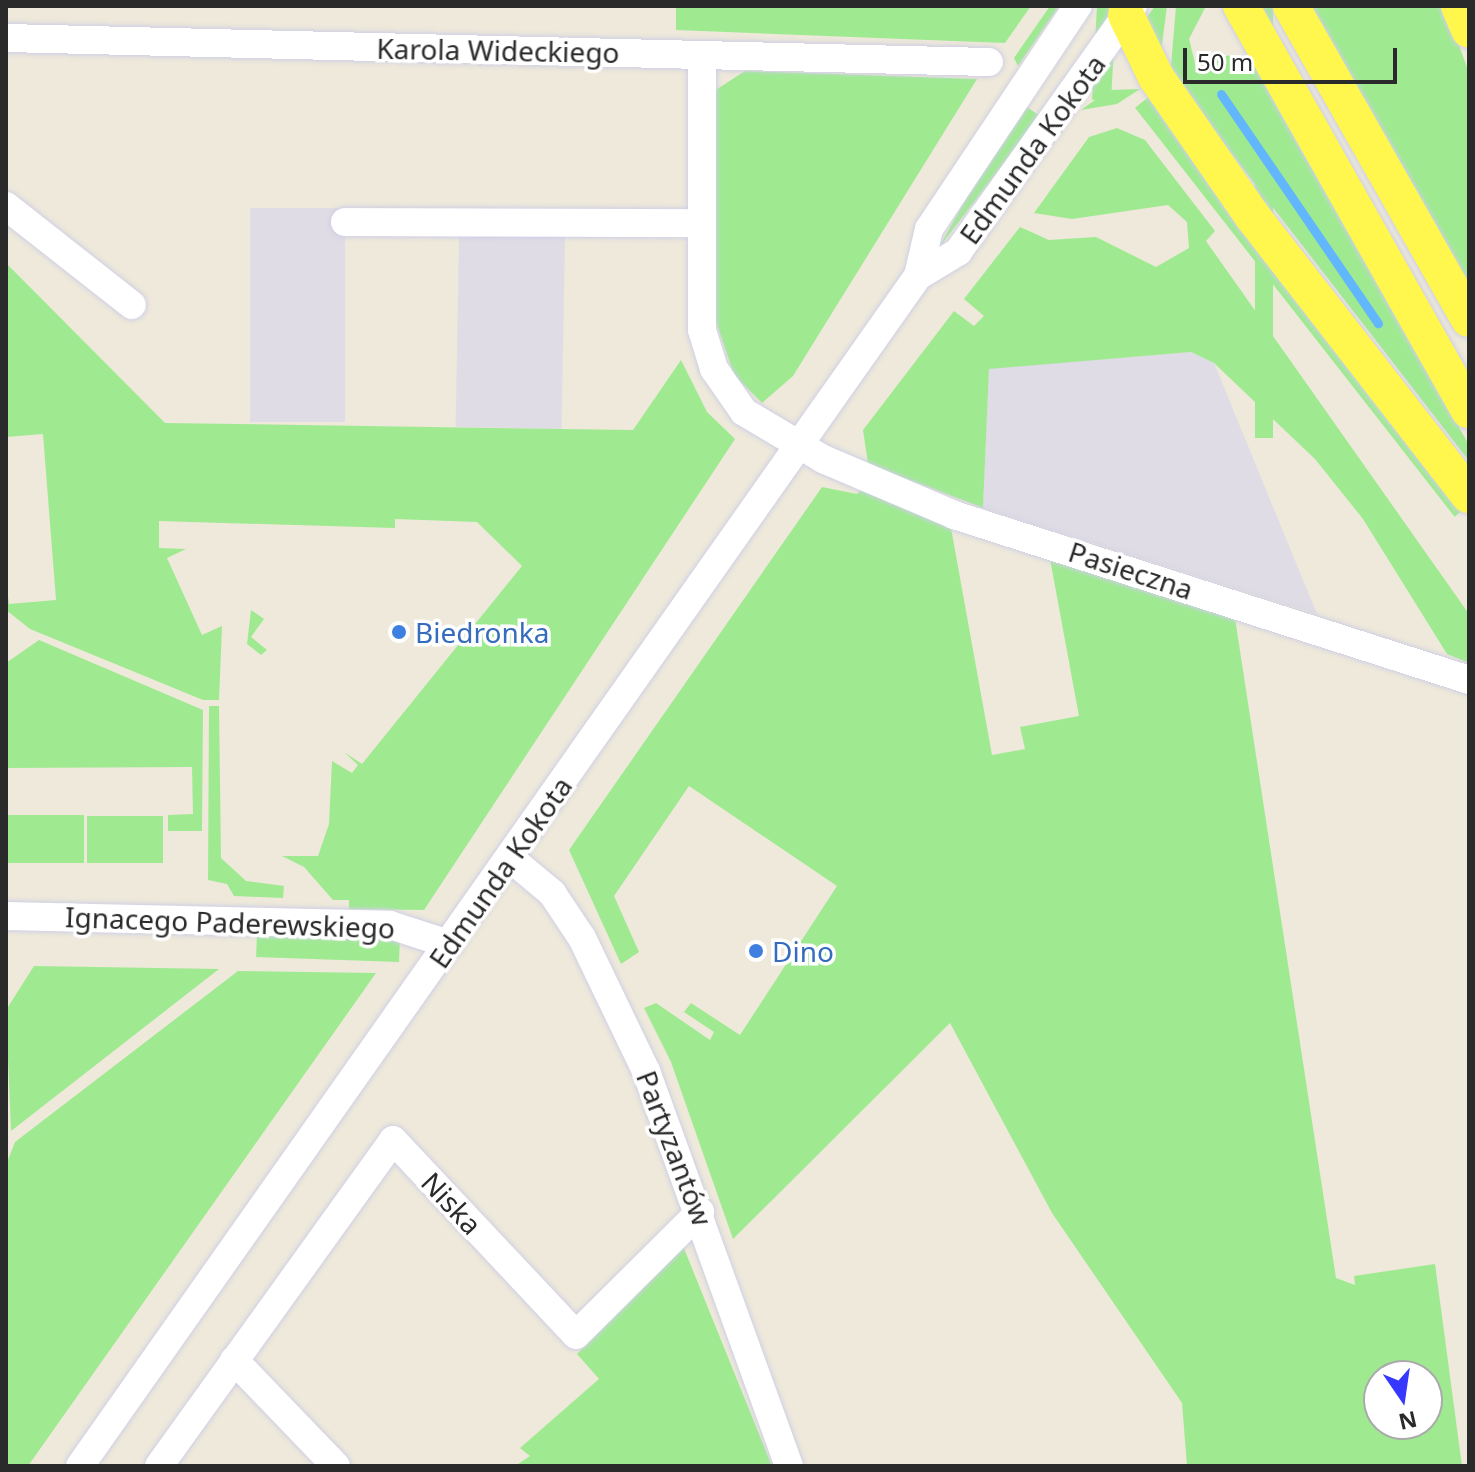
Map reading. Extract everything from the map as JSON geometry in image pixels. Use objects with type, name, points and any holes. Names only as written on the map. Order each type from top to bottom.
[{"type":"main road","points":[[1241,6],[1469,410]]},
{"type":"main road","points":[[1291,6],[1469,319]]},
{"type":"main road","points":[[1459,6],[1469,30]]},
{"type":"main road","points":[[1127,9],[1156,77],[1253,217],[1469,495]]},
{"type":"street","name":"Edmunda Kokota","points":[[80,1466],[918,276],[929,229],[1078,6]]},
{"type":"street","name":"Edmunda Kokota","points":[[918,276],[958,252],[1127,9]]},
{"type":"street","name":"Karola Wideckiego","points":[[6,38],[989,62]]},
{"type":"street","name":"Pasieczna","points":[[702,55],[702,330],[714,369],[744,412],[799,446],[954,515],[1469,680]]},
{"type":"street","points":[[6,206],[132,305]]},
{"type":"street","points":[[345,222],[701,223]]},
{"type":"street","name":"Partyzantów","points":[[510,858],[552,893],[582,938],[646,1071],[700,1212],[789,1466]]},
{"type":"street","name":"Ignacego Paderewskiego","points":[[6,916],[390,925],[449,944]]},
{"type":"street","name":"Niska","points":[[159,1466],[393,1140],[576,1335],[700,1212]]},
{"type":"street","points":[[234,1360],[336,1466]]},
{"type":"shaded area","points":[[250,208],[345,208],[345,422],[250,422]]},
{"type":"shaded area","points":[[459,233],[565,235],[562,429],[456,427]]},
{"type":"shaded area","points":[[1191,352],[1214,363],[1317,614],[983,508],[989,368]]},
{"type":"green space","points":[[676,6],[1031,6],[1005,43],[676,30]]},
{"type":"green space","points":[[1050,6],[1059,6],[1018,66],[1014,58]]},
{"type":"green space","points":[[1097,6],[1116,7],[1111,101],[1092,100]]},
{"type":"green space","points":[[1155,6],[1167,6],[1161,52],[1143,22]]},
{"type":"green space","points":[[1176,6],[1205,8],[1189,39],[1197,71],[1229,55],[1246,71],[1254,67],[1469,445],[1469,461],[1186,95],[1171,66]]},
{"type":"green space","points":[[1255,6],[1273,6],[1273,438],[1255,438]]},
{"type":"green space","points":[[1309,6],[1445,6],[1469,73],[1469,285]]},
{"type":"green space","points":[[745,71],[977,79],[793,376],[762,403],[734,375],[713,313],[714,91]]},
{"type":"green space","points":[[1140,89],[1117,104],[1081,110],[1109,90]]},
{"type":"green space","points":[[1150,96],[1469,504],[1455,517],[1135,108]]},
{"type":"green space","points":[[1027,107],[1040,116],[938,249],[978,177]]},
{"type":"green space","points":[[1117,128],[1145,140],[1215,231],[1206,241],[1469,614],[1469,663],[1447,654],[1363,519],[1315,459],[1214,363],[1191,352],[989,369],[983,508],[868,464],[863,430],[954,311],[974,326],[984,316],[964,299],[1020,227],[1049,240],[1096,237],[1156,267],[1189,248],[1187,222],[1168,205],[1072,219],[1034,213],[1089,137]]},
{"type":"green space","points":[[6,263],[165,423],[633,430],[681,360],[707,412],[735,439],[424,910],[349,909],[349,900],[333,900],[304,867],[282,856],[318,856],[329,824],[332,761],[352,773],[358,765],[344,752],[362,764],[522,566],[477,522],[395,519],[395,528],[159,521],[159,548],[186,549],[167,558],[202,635],[222,626],[219,700],[203,700],[30,629],[6,610],[6,582],[9,604],[56,600],[43,434],[6,437]]},
{"type":"green space","points":[[822,487],[857,494],[864,487],[951,528],[992,755],[1025,749],[1020,727],[1079,716],[1050,559],[1235,618],[1336,1278],[1355,1285],[1354,1276],[1435,1264],[1462,1466],[1187,1466],[1182,1403],[1052,1213],[950,1023],[733,1239],[671,1062],[644,1008],[656,1003],[710,1040],[714,1032],[684,1012],[691,1003],[740,1035],[837,886],[689,786],[614,896],[639,952],[621,964],[569,850]]},
{"type":"green space","points":[[251,610],[264,619],[251,637],[267,650],[261,655],[247,644]]},
{"type":"green space","points":[[39,640],[203,710],[202,831],[168,831],[168,815],[193,814],[192,767],[6,768],[6,663]]},
{"type":"green space","points":[[209,706],[219,706],[221,858],[246,881],[284,886],[283,898],[234,896],[227,884],[208,880]]},
{"type":"green space","points":[[8,815],[84,815],[84,863],[8,863]]},
{"type":"green space","points":[[87,816],[163,816],[163,863],[87,863]]},
{"type":"green space","points":[[257,932],[400,937],[399,962],[256,957]]},
{"type":"green space","points":[[34,966],[219,969],[11,1131],[6,1010]]},
{"type":"green space","points":[[238,971],[376,973],[28,1466],[6,1466],[6,1165],[15,1142]]},
{"type":"green space","points":[[683,1246],[772,1466],[515,1466],[530,1456],[520,1448],[599,1379],[577,1354]]},
{"type":"waterway","points":[[1221,94],[1378,323]]},
{"type":"place","name":"Biedronka","points":[[399,632]]},
{"type":"place","name":"Dino","points":[[756,951]]}]
